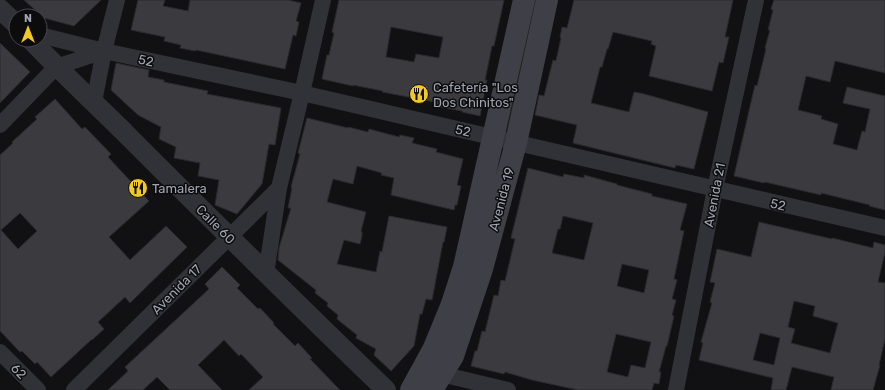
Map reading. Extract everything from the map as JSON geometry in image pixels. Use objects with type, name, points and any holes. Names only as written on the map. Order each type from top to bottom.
[{"type":"main road","name":"Avenida 19","points":[[411,390],[434,348],[452,304],[464,267],[524,0]]},
{"type":"main road","name":"Avenida 19","points":[[437,382],[453,356],[482,269],[516,143],[547,0]]},
{"type":"street","points":[[94,102],[104,51],[117,0]]},
{"type":"street","points":[[266,274],[279,188],[323,0]]},
{"type":"street","name":"Avenida 21","points":[[676,390],[715,189],[756,0]]},
{"type":"street","points":[[0,9],[8,16]]},
{"type":"street","name":"52","points":[[48,37],[104,51],[302,93],[885,228]]},
{"type":"street","name":"Calle 60","points":[[38,48],[266,274],[386,390]]},
{"type":"street","points":[[0,125],[56,67],[104,51]]},
{"type":"street","name":"Avenida 17","points":[[74,390],[279,188]]},
{"type":"street","name":"62","points":[[0,352],[38,390]]},
{"type":"street","points":[[437,382],[508,390]]},
{"type":"shaded area","points":[[533,0],[538,0],[507,135],[504,134]]},
{"type":"building","points":[[24,0],[101,0],[74,26],[48,19],[48,8],[33,8]]},
{"type":"building","points":[[138,0],[165,0],[163,6],[188,11],[190,0],[288,0],[301,3],[296,21],[299,22],[296,36],[293,35],[285,69],[180,48],[181,45],[164,41],[165,37],[131,30]]},
{"type":"building","points":[[339,0],[504,0],[494,46],[492,46],[480,116],[434,106],[435,102],[322,79],[327,55],[329,55],[334,33],[332,32]],"holes":[[[391,27],[443,37],[439,58],[416,54],[414,62],[386,57]]]},
{"type":"building","points":[[574,0],[733,0],[725,37],[729,37],[723,63],[719,62],[712,91],[649,76],[656,46],[651,44],[652,41],[613,32],[602,67],[600,67],[591,103],[629,112],[634,92],[708,112],[694,169],[676,165],[675,168],[573,143],[577,125],[535,115],[539,95],[544,96],[553,60],[556,61],[562,27],[567,28]]},
{"type":"building","points":[[774,0],[885,0],[885,73],[835,61],[830,82],[806,76],[798,110],[822,116],[821,119],[838,124],[833,144],[857,150],[862,131],[865,132],[870,109],[843,103],[847,87],[885,96],[885,210],[821,193],[821,195],[734,176],[755,85],[757,86],[766,49],[770,30],[768,30],[773,10],[771,9]]},
{"type":"building","points":[[0,43],[30,72],[0,103]]},
{"type":"building","points":[[116,63],[149,70],[148,77],[164,80],[164,82],[208,91],[207,94],[281,108],[275,145],[269,144],[262,184],[237,214],[215,205],[219,180],[198,176],[200,163],[174,158],[176,147],[159,139],[161,127],[138,115],[111,90]]},
{"type":"building","points":[[55,99],[82,129],[85,127],[111,154],[108,157],[149,201],[109,237],[130,260],[166,226],[187,247],[130,303],[125,297],[98,322],[104,329],[51,377],[37,362],[35,364],[22,351],[20,352],[0,331],[0,155],[37,119],[35,117]],"holes":[[[20,213],[37,231],[18,249],[1,230]]]},
{"type":"building","points":[[307,118],[368,132],[369,129],[399,137],[400,135],[414,138],[412,143],[437,149],[436,152],[463,159],[457,185],[461,186],[457,205],[455,205],[454,210],[391,195],[394,178],[357,166],[353,184],[333,179],[327,202],[366,212],[361,231],[362,236],[360,244],[344,240],[337,264],[376,272],[380,251],[382,252],[389,216],[447,227],[432,300],[426,299],[422,314],[420,314],[414,346],[391,371],[374,355],[376,349],[356,338],[357,335],[337,319],[338,315],[327,306],[328,303],[315,293],[316,290],[278,260],[279,248],[291,208],[288,208],[291,187],[300,154],[298,153]]},
{"type":"building","points":[[528,168],[563,177],[564,174],[584,178],[584,175],[652,194],[652,196],[687,204],[680,230],[684,231],[674,279],[677,280],[672,299],[676,300],[672,315],[674,316],[659,372],[661,372],[659,384],[654,383],[652,390],[578,390],[532,380],[505,372],[504,374],[471,366],[475,351],[477,351],[482,331],[485,332],[494,295],[498,296],[501,280],[505,281],[515,239],[511,238]],"holes":[[[563,216],[593,223],[584,260],[552,253]],[[622,264],[649,270],[644,293],[617,286]],[[616,334],[651,342],[645,368],[631,365],[628,377],[607,372]]]},
{"type":"building","points":[[759,222],[873,248],[874,242],[885,245],[885,252],[878,282],[885,283],[885,339],[873,390],[831,390],[834,377],[792,367],[786,390],[771,390],[773,378],[699,360],[703,343],[701,342],[712,303],[710,302],[715,283],[710,282],[717,249],[751,257]],"holes":[[[794,301],[815,306],[813,316],[838,323],[830,353],[791,343],[795,329],[788,327]],[[760,333],[780,338],[774,365],[753,360]]]},
{"type":"building","points":[[222,267],[240,285],[237,288],[258,309],[260,308],[274,323],[273,324],[295,346],[298,343],[312,358],[310,359],[340,390],[249,390],[263,377],[241,354],[239,356],[224,340],[198,365],[222,390],[170,390],[157,377],[143,390],[108,390],[128,371],[125,367],[209,289],[205,284]]},
{"type":"place","name":"Cafetería \"Los Dos Chinitos\"","points":[[419,94]]},
{"type":"place","name":"Tamalera","points":[[138,188]]}]
